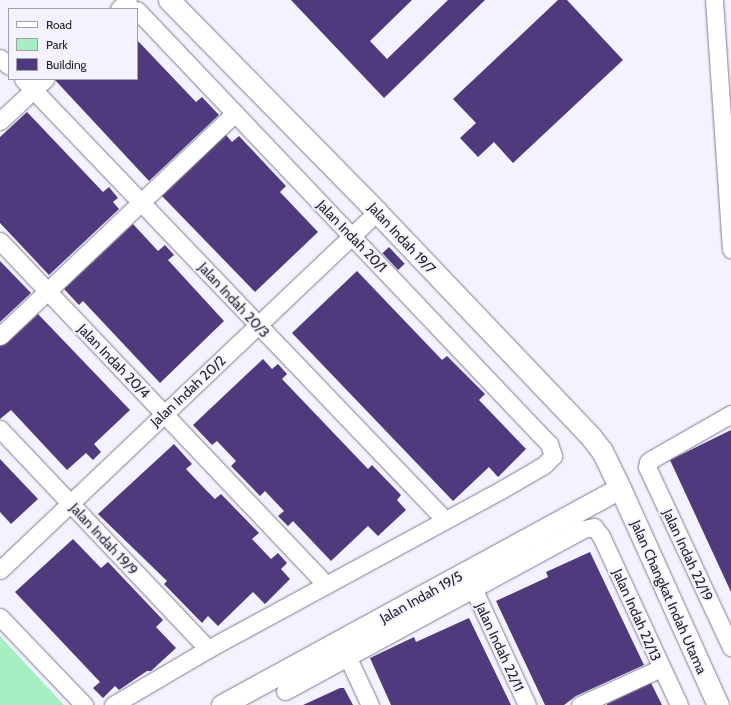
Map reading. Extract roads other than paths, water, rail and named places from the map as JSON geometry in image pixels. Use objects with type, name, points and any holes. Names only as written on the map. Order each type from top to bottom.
[{"type":"street","name":"Jalan Indah 19/7","points":[[169,0],[377,212],[591,437],[602,451],[620,488]]},
{"type":"street","points":[[714,0],[731,249]]},
{"type":"street","name":"Jalan Indah 20/1","points":[[138,15],[235,113],[549,444],[553,456],[544,465],[445,520]]},
{"type":"street","points":[[0,58],[8,65]]},
{"type":"street","points":[[0,121],[34,82]]},
{"type":"street","name":"Jalan Indah 20/3","points":[[34,82],[142,203],[445,520]]},
{"type":"street","points":[[0,336],[142,203],[235,113]]},
{"type":"street","name":"Jalan Indah 20/2","points":[[0,570],[377,212]]},
{"type":"street","name":"Jalan Indah 20/4","points":[[0,241],[326,585]]},
{"type":"street","name":"Jalan Indah 22/19","points":[[730,640],[647,467],[648,462],[731,414]]},
{"type":"street","name":"Jalan Indah 19/9","points":[[0,429],[208,649]]},
{"type":"street","name":"Jalan Indah 19/5","points":[[222,705],[620,488]]},
{"type":"street","name":"Jalan Changkat Indah Utama","points":[[620,488],[718,705]]},
{"type":"street","points":[[113,705],[208,649],[445,520]]},
{"type":"street","name":"Jalan Indah 22/13","points":[[473,588],[583,529],[594,527],[601,536],[679,705]]},
{"type":"street","points":[[285,691],[348,658],[473,588]]},
{"type":"street","name":"Jalan Indah 22/11","points":[[473,588],[527,705]]},
{"type":"street","points":[[0,617],[84,705]]},
{"type":"street","points":[[348,658],[370,705]]},
{"type":"street","points":[[580,705],[661,668]]}]
